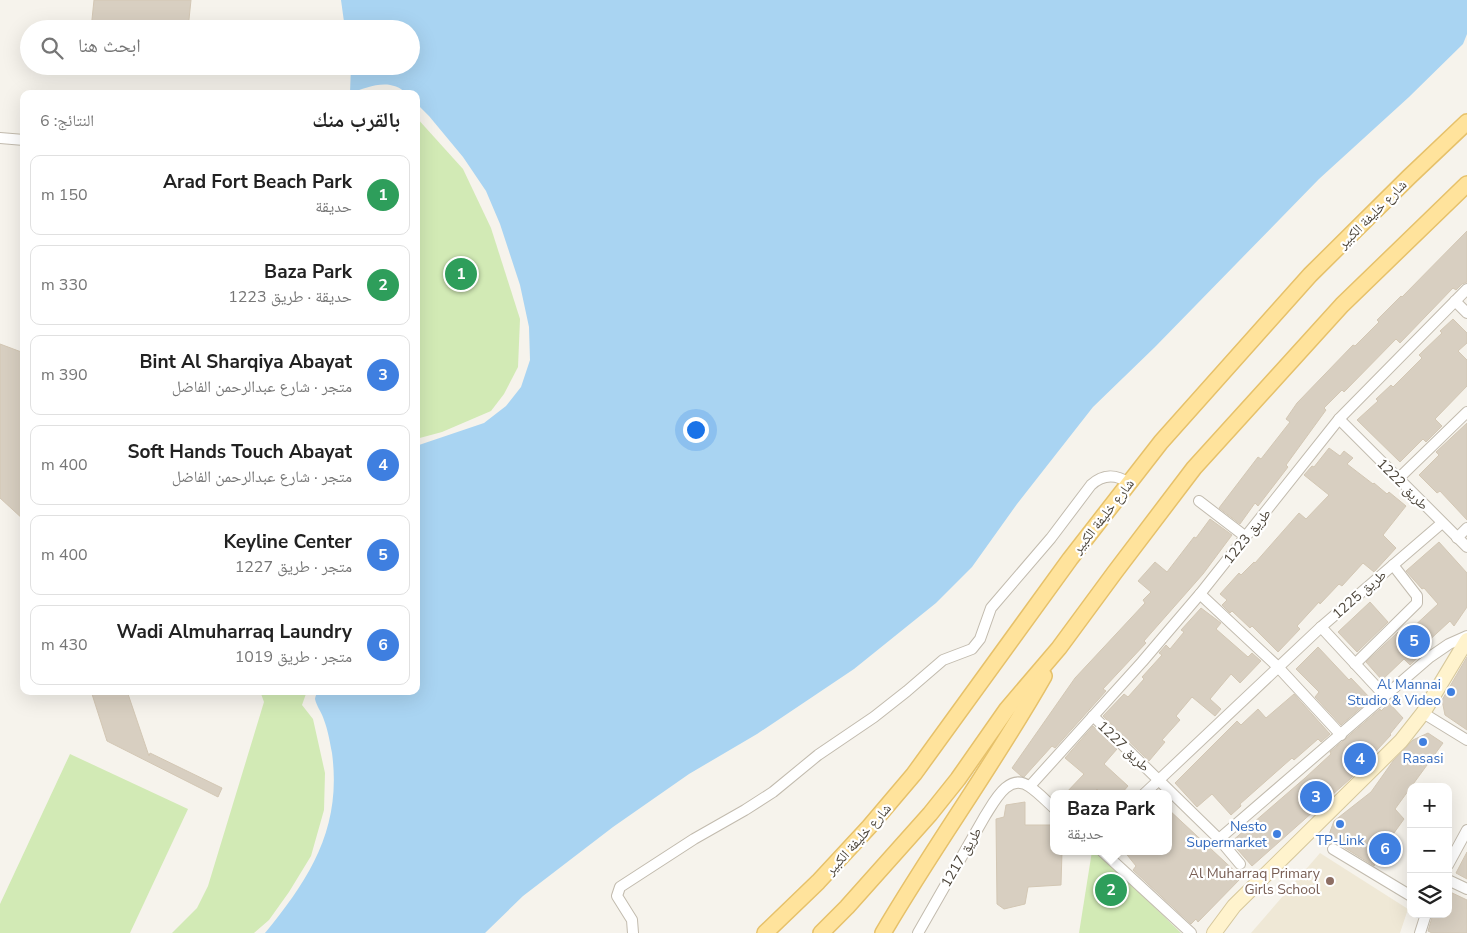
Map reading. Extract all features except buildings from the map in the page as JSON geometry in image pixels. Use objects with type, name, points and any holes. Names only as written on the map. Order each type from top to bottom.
[{"type":"main road","name":"شارع خليفة الكبير","points":[[765,933],[818,882],[869,827],[914,774],[1070,559],[1161,442],[1310,276],[1408,177],[1467,122]]},
{"type":"main road","points":[[821,933],[847,908],[930,814],[958,779],[1007,709],[1059,648],[1194,468],[1342,305],[1467,184]]},
{"type":"main road","points":[[883,933],[908,890],[1008,735],[1059,648]]},
{"type":"street","points":[[0,138],[20,140]]},
{"type":"street","name":"طريق 1223","points":[[1030,786],[1094,716],[1200,594],[1339,419],[1467,289]]},
{"type":"street","points":[[1455,301],[1467,313]]},
{"type":"street","points":[[1398,479],[1467,412]]},
{"type":"street","name":"طريق 1222","points":[[1339,419],[1467,547]]},
{"type":"street","points":[[633,933],[632,920],[617,896],[620,887],[694,839],[774,792],[818,755],[874,717],[943,660],[972,649],[980,639],[990,608],[1046,544],[1091,484],[1097,479],[1110,476],[1117,476],[1129,483]]},
{"type":"street","points":[[1199,501],[1246,537]]},
{"type":"street","name":"طريق 1225","points":[[1148,790],[1321,627],[1442,523]]},
{"type":"street","points":[[1457,538],[1467,528]]},
{"type":"street","points":[[1355,664],[1417,603],[1416,596],[1393,565]]},
{"type":"street","points":[[1200,594],[1278,667],[1341,735]]},
{"type":"street","points":[[1321,627],[1384,695]]},
{"type":"street","points":[[1219,839],[1341,735],[1384,695],[1439,650],[1467,636]]},
{"type":"street","points":[[1214,933],[1234,906],[1400,741],[1423,713],[1467,640]]},
{"type":"street","points":[[1423,713],[1467,740]]},
{"type":"street","name":"طريق 1227","points":[[1094,716],[1169,790]]},
{"type":"street","name":"طريق 1217","points":[[918,933],[985,816],[1009,785],[1020,783],[1030,786]]},
{"type":"street","points":[[1030,786],[1050,804]]},
{"type":"street","name":"طريق 1227","points":[[1172,793],[1219,839],[1240,864]]},
{"type":"street","points":[[1452,858],[1467,830]]},
{"type":"street","points":[[1333,849],[1407,894]]},
{"type":"street","points":[[1106,855],[1191,933]]},
{"type":"street","points":[[1452,882],[1467,888]]},
{"type":"street","points":[[1420,933],[1425,918]]},
{"type":"shaded area","name":"Al Muharraq Primary Girls School","points":[[1320,853],[1407,908],[1400,933],[1251,933]]},
{"type":"green space","points":[[420,121],[463,169],[491,228],[520,319],[518,367],[504,394],[491,411],[442,432],[420,438]]},
{"type":"green space","points":[[261,695],[306,695],[302,705],[313,719],[325,773],[324,810],[311,856],[269,920],[254,933],[172,933],[197,908],[208,886],[264,702]]},
{"type":"green space","points":[[70,754],[188,809],[130,933],[0,933],[0,904]]},
{"type":"green space","points":[[1091,855],[1101,855],[1181,933],[1079,933]]},
{"type":"water","points":[[341,0],[1467,0],[1467,34],[1463,44],[1409,97],[1319,179],[1155,347],[1093,407],[1017,504],[972,567],[936,603],[854,669],[757,734],[689,774],[613,827],[523,896],[485,933],[265,933],[309,872],[327,828],[332,805],[334,780],[332,753],[329,736],[315,699],[316,695],[420,695],[420,445],[484,423],[506,406],[521,387],[530,360],[529,327],[520,285],[500,224],[486,191],[463,157],[420,107],[420,90],[401,90],[394,86],[379,85],[359,90],[350,90],[351,75],[420,75],[420,20],[344,20]]},
{"type":"place","name":"Arad Fort Beach Park","points":[[461,274]]},
{"type":"place","name":"Keyline Center","points":[[1414,641]]},
{"type":"place","name":"Al Mannai Studio & Video","points":[[1451,692]]},
{"type":"place","name":"Rasasi","points":[[1423,742]]},
{"type":"place","name":"Soft Hands Touch Abayat","points":[[1360,759]]},
{"type":"place","name":"Bint Al Sharqiya Abayat","points":[[1316,797]]},
{"type":"place","name":"TP-Link","points":[[1340,824]]},
{"type":"place","name":"Nesto Supermarket","points":[[1277,834]]},
{"type":"place","name":"Wadi Almuharraq Laundry","points":[[1385,849]]},
{"type":"place","name":"Al Muharraq Primary Girls School","points":[[1330,881]]},
{"type":"place","name":"Baza Park","points":[[1111,890]]}]
